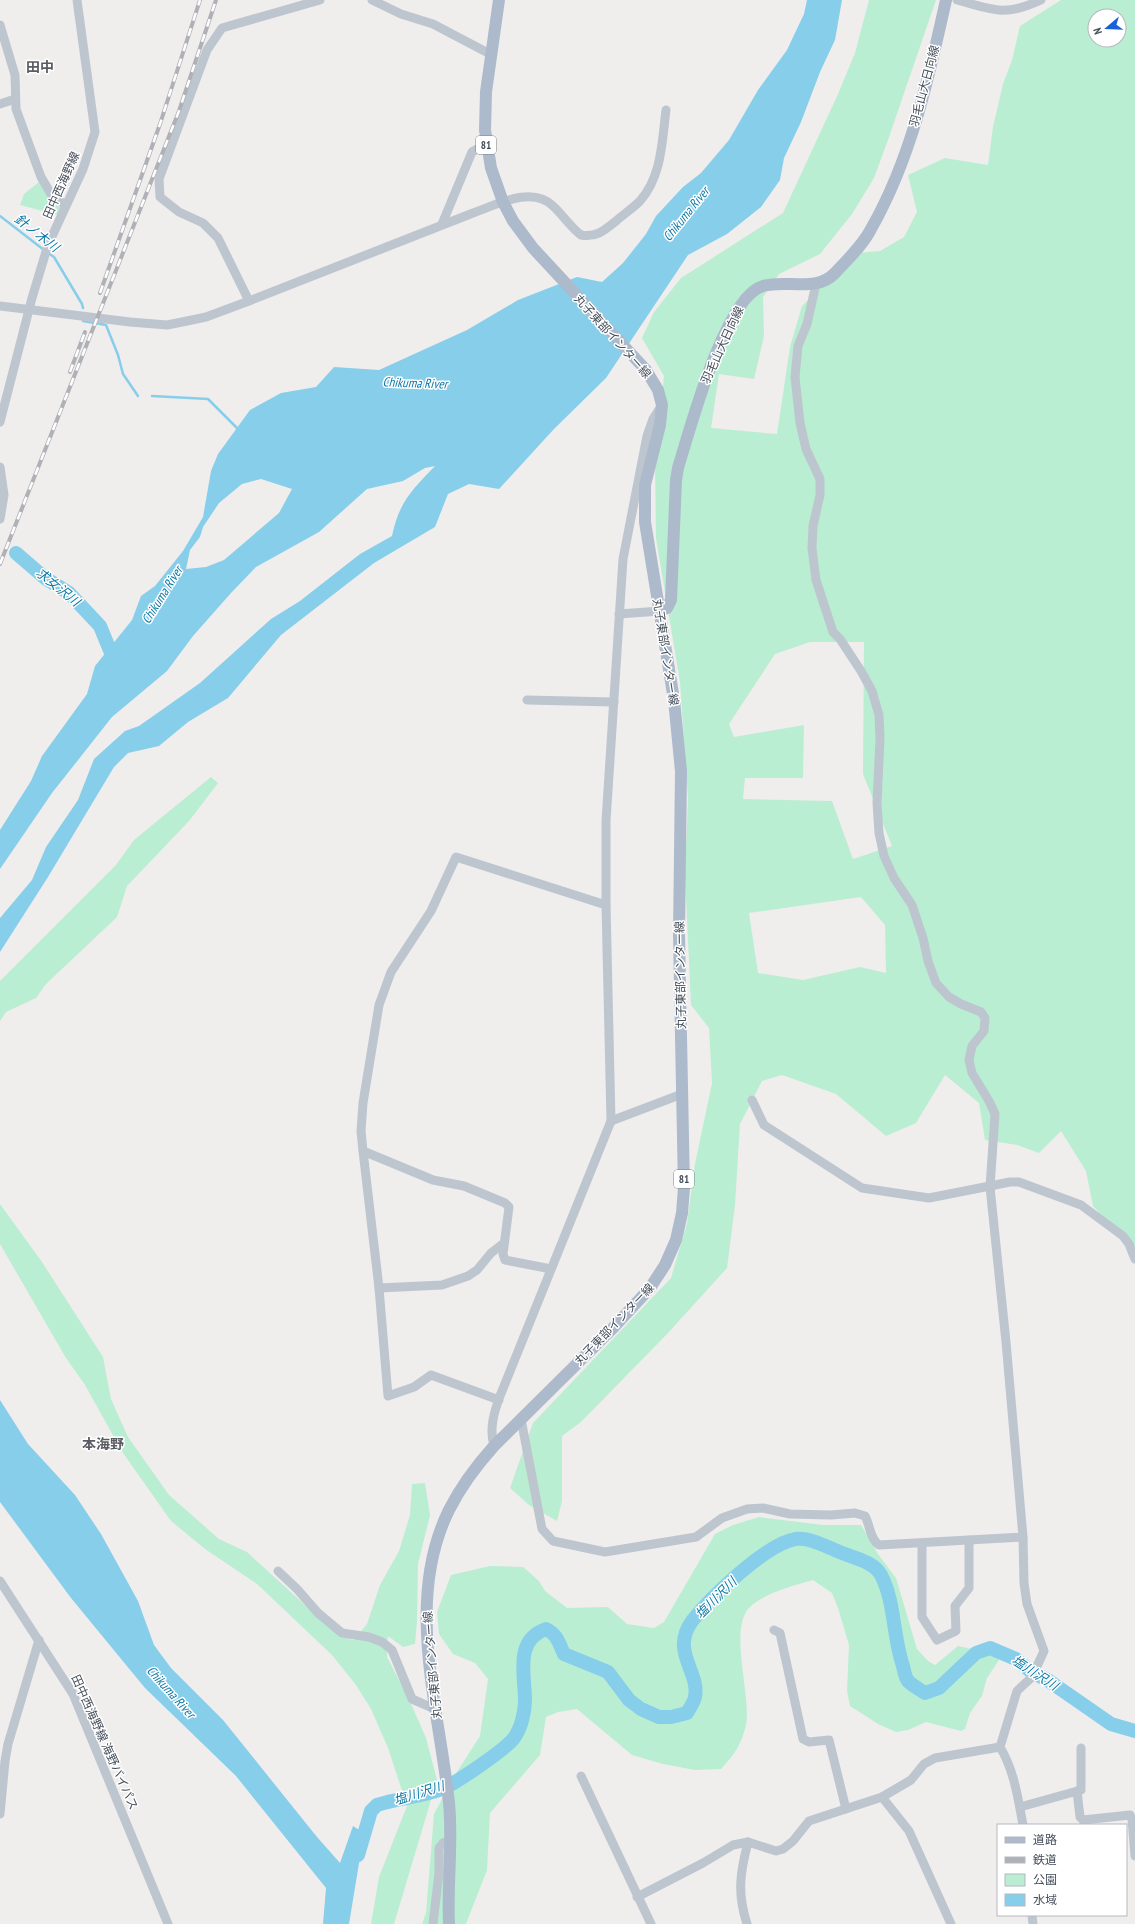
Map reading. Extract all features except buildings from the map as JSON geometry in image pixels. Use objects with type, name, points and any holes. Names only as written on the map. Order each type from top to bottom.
[{"type":"main road","name":"丸子東部インター線","points":[[449,1924],[449,1804],[435,1709],[428,1628],[428,1589],[436,1542],[449,1510],[471,1475],[494,1446],[614,1327],[650,1288],[669,1257],[677,1236],[683,1201],[679,934],[681,771],[676,712],[647,539],[644,508],[646,485],[660,425],[662,405],[654,382],[634,357],[520,232],[503,202],[491,168],[486,144],[486,98],[499,0]]},
{"type":"main road","name":"羽毛山大日向線","points":[[660,611],[667,608],[671,600],[676,480],[678,468],[705,379],[735,312],[746,297],[762,286],[816,284],[825,281],[833,275],[871,230],[896,178],[913,128],[946,0]]},
{"type":"street","name":"田中西海野線","points":[[0,422],[48,245],[65,205],[83,169],[95,132],[77,0]]},
{"type":"street","points":[[249,301],[218,238],[203,223],[179,212],[160,196],[159,179],[207,50],[222,28],[320,0]]},
{"type":"street","points":[[372,0],[401,14],[433,24],[492,55]]},
{"type":"street","points":[[957,0],[1006,12],[1024,8],[1041,0]]},
{"type":"street","points":[[0,25],[14,75],[16,109],[41,177],[51,194],[65,205]]},
{"type":"street","points":[[0,104],[15,99]]},
{"type":"street","points":[[0,306],[167,324],[206,317],[442,224],[503,202],[525,197],[534,197],[546,200],[581,235],[587,236],[599,234],[640,200],[650,185],[658,166],[666,110]]},
{"type":"street","points":[[442,224],[472,152],[486,144]]},
{"type":"street","points":[[816,284],[807,324],[798,346],[796,377],[800,423],[806,448],[820,480],[820,495],[813,526],[812,548],[816,580],[833,632],[840,639],[872,691],[879,716],[880,739],[877,803],[879,833],[884,856],[894,878],[912,905],[936,984],[949,997],[961,1004],[981,1012],[985,1018],[984,1031],[972,1046],[969,1060],[972,1073],[995,1114],[990,1187],[1006,1342],[1023,1537],[1024,1584],[1027,1604],[1044,1652],[1032,1677],[1017,1691],[1000,1747],[1007,1758],[1020,1807],[1022,1824]]},
{"type":"street","points":[[494,1446],[491,1436],[492,1426],[499,1400],[612,1121],[606,904],[606,822],[622,559],[646,443],[653,419],[662,405]]},
{"type":"street","points":[[0,467],[4,496],[0,519]]},
{"type":"street","points":[[619,614],[660,611]]},
{"type":"street","points":[[527,700],[614,702]]},
{"type":"street","points":[[499,1400],[431,1375],[414,1387],[388,1396],[379,1288],[361,1131],[363,1103],[379,1005],[391,972],[431,912],[456,857],[606,904]]},
{"type":"street","points":[[612,1121],[682,1094]]},
{"type":"street","points":[[752,1100],[764,1125],[862,1188],[929,1198],[1010,1182],[1019,1182],[1081,1205],[1123,1236],[1129,1244],[1135,1259]]},
{"type":"street","points":[[363,1151],[433,1180],[464,1186],[505,1203],[509,1207],[503,1254],[505,1260],[551,1269]]},
{"type":"street","points":[[379,1288],[442,1285],[468,1276],[477,1270],[491,1253],[504,1243]]},
{"type":"street","points":[[521,1419],[542,1529],[553,1541],[605,1552],[696,1538],[712,1524],[738,1511],[763,1508],[790,1514],[831,1515],[855,1513],[865,1516],[875,1542],[879,1545],[1023,1537]]},
{"type":"street","points":[[922,1543],[922,1617],[937,1640],[956,1631],[955,1606],[969,1588],[970,1540]]},
{"type":"street","points":[[278,1571],[297,1588],[318,1613],[342,1633],[369,1637],[382,1642],[392,1650],[412,1699],[435,1709]]},
{"type":"street","name":"田中西海野線 海野バイパス","points":[[0,1581],[73,1694],[168,1924]]},
{"type":"street","points":[[774,1630],[780,1633],[803,1739],[809,1742],[829,1740],[846,1810]]},
{"type":"street","points":[[0,1814],[8,1744],[39,1640]]},
{"type":"street","points":[[637,1896],[703,1863],[732,1845],[748,1842],[776,1851],[783,1849],[793,1841],[809,1821],[882,1797],[911,1780],[924,1764],[936,1758],[1000,1747]]},
{"type":"street","points":[[1020,1807],[1081,1790],[1081,1748]]},
{"type":"street","points":[[581,1776],[651,1924]]},
{"type":"street","points":[[1077,1791],[1080,1817],[1083,1820],[1130,1815],[1132,1819],[1135,1856]]},
{"type":"street","points":[[882,1797],[909,1831],[950,1924]]},
{"type":"street","points":[[433,1924],[439,1848],[443,1843],[450,1840]]},
{"type":"street","points":[[747,1924],[742,1910],[740,1870],[748,1842]]},
{"type":"green space","points":[[869,0],[936,0],[874,178],[852,214],[820,254],[779,274],[763,297],[764,336],[754,379],[719,374],[711,428],[777,434],[790,347],[802,306],[857,253],[880,251],[904,237],[917,212],[908,175],[945,158],[988,165],[993,127],[1003,84],[1012,60],[1020,26],[1061,0],[1135,0],[1135,1252],[1093,1206],[1086,1171],[1061,1131],[1039,1153],[1017,1145],[985,1140],[979,1103],[945,1075],[916,1123],[886,1136],[836,1094],[782,1075],[762,1081],[740,1124],[735,1205],[727,1268],[668,1333],[581,1422],[562,1436],[562,1501],[557,1521],[529,1505],[510,1488],[533,1423],[671,1278],[687,1223],[695,1164],[712,1083],[709,1028],[691,1005],[685,875],[688,798],[680,682],[656,538],[655,463],[664,376],[642,338],[654,312],[681,278],[783,213],[838,94],[855,53]],"holes":[[[810,642],[864,642],[863,774],[892,846],[853,859],[832,801],[743,799],[745,778],[803,778],[804,725],[734,737],[729,724],[775,654]],[[861,897],[885,925],[886,973],[860,967],[803,980],[758,973],[749,913]]]},
{"type":"green space","points":[[39,182],[44,184],[62,205],[58,215],[20,205],[24,194]]},
{"type":"green space","points":[[211,777],[218,783],[189,821],[127,886],[117,917],[46,984],[36,998],[6,1012],[0,1021],[0,981],[116,865],[134,840]]},
{"type":"green space","points":[[0,1204],[42,1262],[103,1357],[111,1399],[128,1437],[169,1495],[219,1539],[247,1552],[340,1637],[354,1640],[367,1624],[380,1585],[399,1551],[410,1515],[412,1484],[425,1483],[430,1515],[418,1564],[415,1644],[403,1647],[388,1636],[387,1657],[409,1699],[426,1738],[437,1780],[394,1924],[371,1924],[379,1877],[407,1806],[388,1748],[371,1709],[356,1685],[332,1655],[257,1584],[205,1549],[171,1521],[123,1453],[85,1385],[66,1358],[0,1244]]},
{"type":"green space","points":[[759,1517],[823,1525],[861,1525],[878,1554],[896,1578],[917,1649],[928,1661],[935,1665],[958,1646],[995,1654],[999,1660],[987,1678],[982,1696],[970,1713],[965,1729],[961,1731],[926,1722],[908,1730],[896,1732],[878,1724],[850,1706],[847,1691],[849,1645],[832,1593],[813,1580],[780,1590],[751,1606],[744,1616],[740,1645],[746,1697],[746,1725],[737,1749],[721,1769],[695,1770],[663,1764],[632,1755],[577,1709],[558,1712],[546,1717],[540,1755],[490,1813],[487,1870],[466,1924],[422,1924],[426,1913],[434,1814],[455,1775],[480,1736],[488,1679],[475,1663],[453,1654],[439,1634],[437,1612],[451,1575],[490,1566],[523,1567],[539,1581],[545,1591],[567,1608],[608,1607],[627,1624],[654,1628],[664,1622],[715,1534],[733,1525]]},
{"type":"water","name":"Chikuma River","points":[[807,0],[842,0],[835,40],[820,72],[801,122],[784,158],[780,180],[761,207],[727,234],[688,255],[606,378],[554,429],[499,489],[469,484],[448,494],[435,527],[374,563],[281,635],[228,698],[188,722],[159,746],[128,753],[114,767],[48,877],[0,952],[0,918],[32,880],[46,847],[78,800],[94,759],[125,731],[139,726],[200,683],[271,619],[300,601],[360,554],[392,536],[398,514],[403,505],[413,490],[435,466],[425,468],[403,481],[367,489],[319,532],[256,567],[193,636],[167,671],[112,717],[52,793],[0,869],[0,830],[31,781],[42,756],[87,694],[95,666],[132,620],[141,596],[155,586],[183,551],[203,517],[211,471],[218,454],[250,410],[281,393],[316,387],[334,367],[379,370],[467,330],[518,300],[577,277],[602,282],[623,263],[646,234],[656,216],[683,187],[701,173],[729,140],[758,90],[787,50],[804,14]],"holes":[[[261,479],[292,489],[279,513],[224,560],[206,567],[186,569],[190,550],[200,537],[203,527],[219,503],[242,484]]]},
{"type":"water","name":"Chikuma River","points":[[0,1400],[28,1444],[75,1495],[101,1534],[138,1601],[154,1645],[171,1668],[223,1720],[317,1837],[340,1863],[353,1826],[364,1833],[349,1924],[323,1924],[326,1888],[236,1776],[145,1688],[71,1598],[0,1502]]},
{"type":"waterway","name":"針ノ木川","points":[[0,216],[44,250]]},
{"type":"waterway","name":"針ノ木川","points":[[48,253],[54,257],[83,308]]},
{"type":"waterway","name":"針ノ木川","points":[[83,321],[106,325],[118,355],[123,374],[138,396]]},
{"type":"waterway","name":"針ノ木川","points":[[152,396],[208,399],[239,430]]},
{"type":"waterway","name":"求女沢川","points":[[16,553],[45,578],[69,593],[100,626],[116,665]]},
{"type":"waterway","name":"塩川沢川","points":[[358,1855],[371,1811],[377,1805],[442,1789],[480,1766],[514,1738],[521,1725],[524,1710],[525,1700],[523,1669],[525,1650],[529,1641],[536,1634],[546,1629],[553,1633],[564,1654],[608,1672],[629,1700],[641,1709],[659,1717],[671,1717],[687,1713],[695,1697],[694,1679],[687,1661],[684,1642],[686,1632],[692,1621],[725,1586],[755,1561],[770,1550],[796,1539],[819,1543],[864,1561],[878,1571],[886,1585],[889,1596],[897,1644],[905,1676],[910,1683],[925,1693],[939,1688],[976,1653],[990,1648],[1016,1659],[1029,1670],[1049,1681],[1111,1724],[1135,1731]]},
{"type":"railway","points":[[100,293],[160,124],[200,0]]},
{"type":"railway","points":[[0,564],[179,111],[216,0]]},
{"type":"railway","points":[[70,372],[85,332]]},
{"type":"district","name":"田中","points":[[40,67]]},
{"type":"district","name":"本海野","points":[[103,1444]]}]
